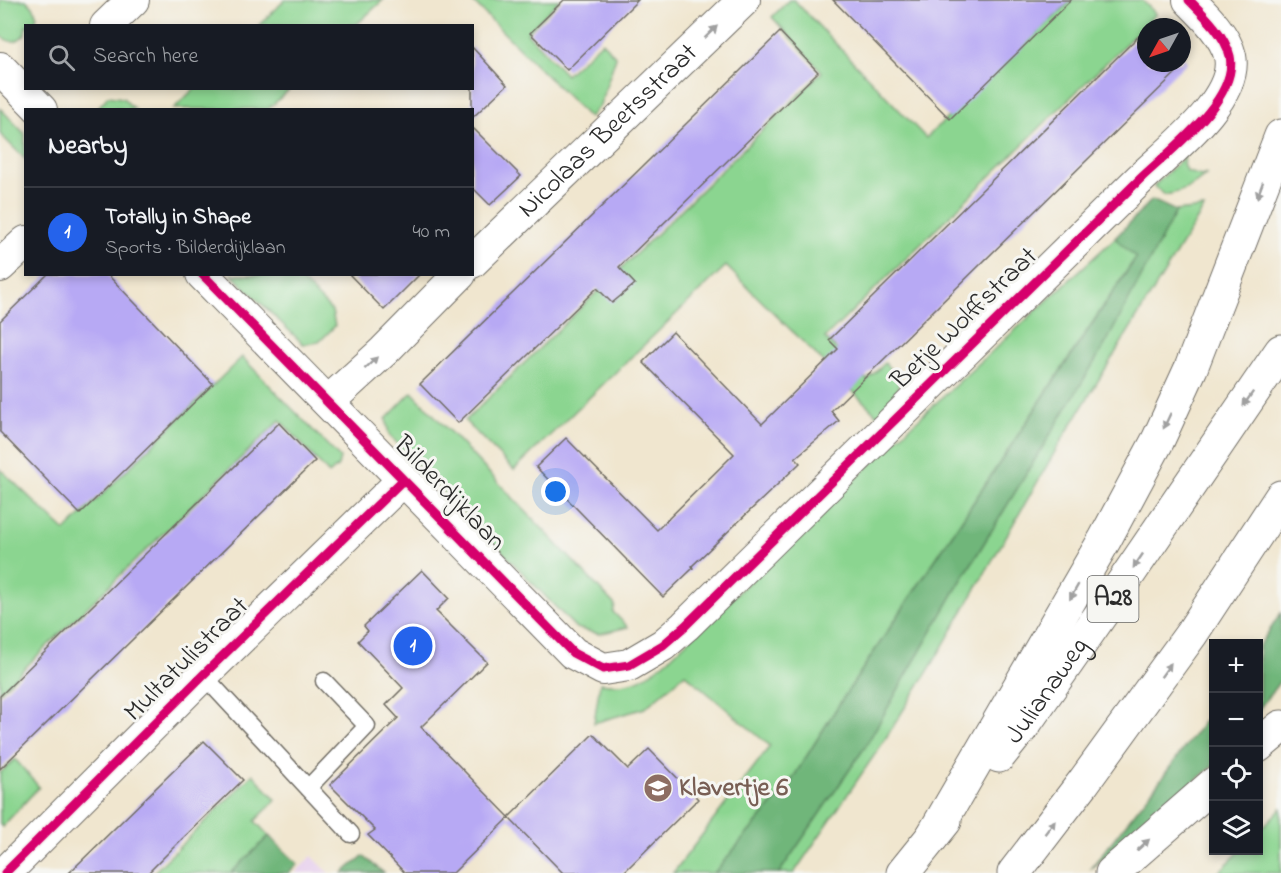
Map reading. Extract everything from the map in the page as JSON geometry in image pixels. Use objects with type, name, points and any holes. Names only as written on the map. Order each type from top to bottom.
[{"type":"highway","name":"A28","points":[[932,837],[1105,539],[1158,440],[1191,368],[1281,136]]},
{"type":"highway","name":"Julianaweg","points":[[903,873],[1023,726],[1281,351]]},
{"type":"highway","points":[[1014,873],[1083,783],[1192,633],[1281,497]]},
{"type":"highway","points":[[1263,742],[1281,727]]},
{"type":"highway","points":[[1112,873],[1209,788]]},
{"type":"street","points":[[108,24],[133,0]]},
{"type":"street","name":"Nicolaas Beetsstraat","points":[[474,260],[744,0]]},
{"type":"street","name":"Betje Wolffstraat","points":[[685,626],[1194,128],[1219,99],[1229,78],[1230,56],[1215,27],[1189,0]]},
{"type":"street","points":[[0,68],[24,88]]},
{"type":"street","points":[[0,266],[24,244]]},
{"type":"street","name":"Bilderdijklaan","points":[[204,276],[573,653],[603,669],[629,665],[663,645],[685,626]]},
{"type":"street","points":[[328,402],[384,351],[458,276]]},
{"type":"street","name":"Multatulistraat","points":[[4,873],[202,675],[403,480]]},
{"type":"lane","points":[[202,675],[351,834]]},
{"type":"lane","points":[[308,788],[367,726],[324,681]]},
{"type":"shaded area","points":[[312,856],[329,873],[295,873]]},
{"type":"green space","points":[[0,0],[26,0],[34,8],[37,17],[34,24],[24,24],[24,35],[16,41],[7,40],[0,35]]},
{"type":"green space","points":[[285,0],[383,0],[357,24],[260,24]]},
{"type":"green space","points":[[471,0],[560,0],[527,33],[566,75],[602,42],[616,57],[600,105],[589,118]]},
{"type":"green space","points":[[789,0],[794,0],[926,138],[1072,0],[1142,0],[1156,14],[1152,18],[1137,18],[1137,33],[825,338],[867,380],[885,363],[899,380],[896,400],[879,417],[726,266],[514,470],[465,421],[822,72],[772,17]]},
{"type":"green space","points":[[193,90],[289,90],[269,108],[174,108]]},
{"type":"green space","points":[[108,96],[123,98],[133,108],[98,108]]},
{"type":"green space","points":[[0,108],[24,133],[24,158],[0,134]]},
{"type":"green space","points":[[1185,156],[1183,164],[1186,171],[1201,176],[1207,174],[1188,188],[1165,195],[1154,186]]},
{"type":"green space","points":[[1152,200],[1176,211],[1106,343],[956,589],[865,747],[779,873],[714,873],[788,786],[838,706],[1136,258],[1115,238]]},
{"type":"green space","points":[[1204,208],[1060,443],[933,663],[882,744],[794,873],[779,873],[865,747],[956,589],[1106,343],[1176,211]]},
{"type":"green space","points":[[1115,238],[1136,257],[838,706],[788,786],[714,873],[673,873],[770,746],[685,674],[645,708],[594,723],[600,683],[621,684],[639,679],[671,657],[899,437]]},
{"type":"green space","points":[[233,276],[297,276],[332,311],[335,326],[319,342],[303,344]]},
{"type":"green space","points":[[242,357],[340,458],[338,466],[329,474],[280,420],[0,692],[0,469],[65,531]]},
{"type":"green space","points":[[412,392],[615,605],[613,612],[628,627],[599,634],[576,628],[389,435],[386,419]]},
{"type":"green space","points":[[1281,613],[1281,680],[1263,704],[1263,693],[1263,640]]},
{"type":"green space","points":[[1209,714],[1209,769],[1090,869]]},
{"type":"green space","points":[[15,759],[39,787],[2,827],[0,824],[0,773]]},
{"type":"green space","points":[[253,774],[276,800],[255,821],[269,836],[231,873],[153,873]]},
{"type":"green space","points":[[1281,808],[1281,873],[1218,873],[1236,855],[1263,855],[1263,827]]},
{"type":"green space","points":[[269,836],[298,864],[289,873],[231,873]]},
{"type":"green space","points":[[363,856],[384,873],[343,873]]},
{"type":"building","points":[[564,0],[638,0],[567,70],[530,33]]},
{"type":"building","points":[[833,0],[1071,0],[950,119]]},
{"type":"building","points":[[780,32],[818,72],[619,267],[635,284],[612,303],[597,288],[458,423],[420,384]]},
{"type":"building","points":[[1137,38],[1137,72],[1177,72],[831,411],[839,421],[795,458],[800,463],[692,566],[693,568],[663,597],[536,467],[566,438],[657,530],[734,454],[643,362],[673,332],[762,424],[838,349],[829,340]]},
{"type":"building","points":[[474,49],[507,85],[474,116],[474,108],[472,108]]},
{"type":"building","points":[[474,129],[521,176],[490,205],[474,189]]},
{"type":"building","points":[[46,276],[109,276],[213,384],[80,514],[0,432],[0,321]]},
{"type":"building","points":[[351,276],[418,276],[384,310]]},
{"type":"building","points":[[279,423],[315,461],[0,769],[0,696]]},
{"type":"building","points":[[422,570],[449,598],[436,611],[487,662],[421,727],[509,817],[593,734],[628,769],[649,749],[698,799],[623,873],[563,873],[509,818],[453,873],[405,873],[368,835],[375,830],[330,785],[398,718],[386,705],[403,688],[358,641],[368,631],[364,626]]},
{"type":"building","points":[[204,741],[243,780],[148,873],[69,873]]},
{"type":"cycle path","points":[[204,276],[573,653],[603,669],[629,665],[663,645],[685,626],[1140,179],[1199,124],[1224,90],[1230,73],[1230,56],[1219,33],[1189,0]]},
{"type":"cycle path","points":[[5,873],[403,480]]},
{"type":"place","name":"Totally in Shape","points":[[413,646]]},
{"type":"place","name":"Klavertje 6","points":[[658,788]]}]
